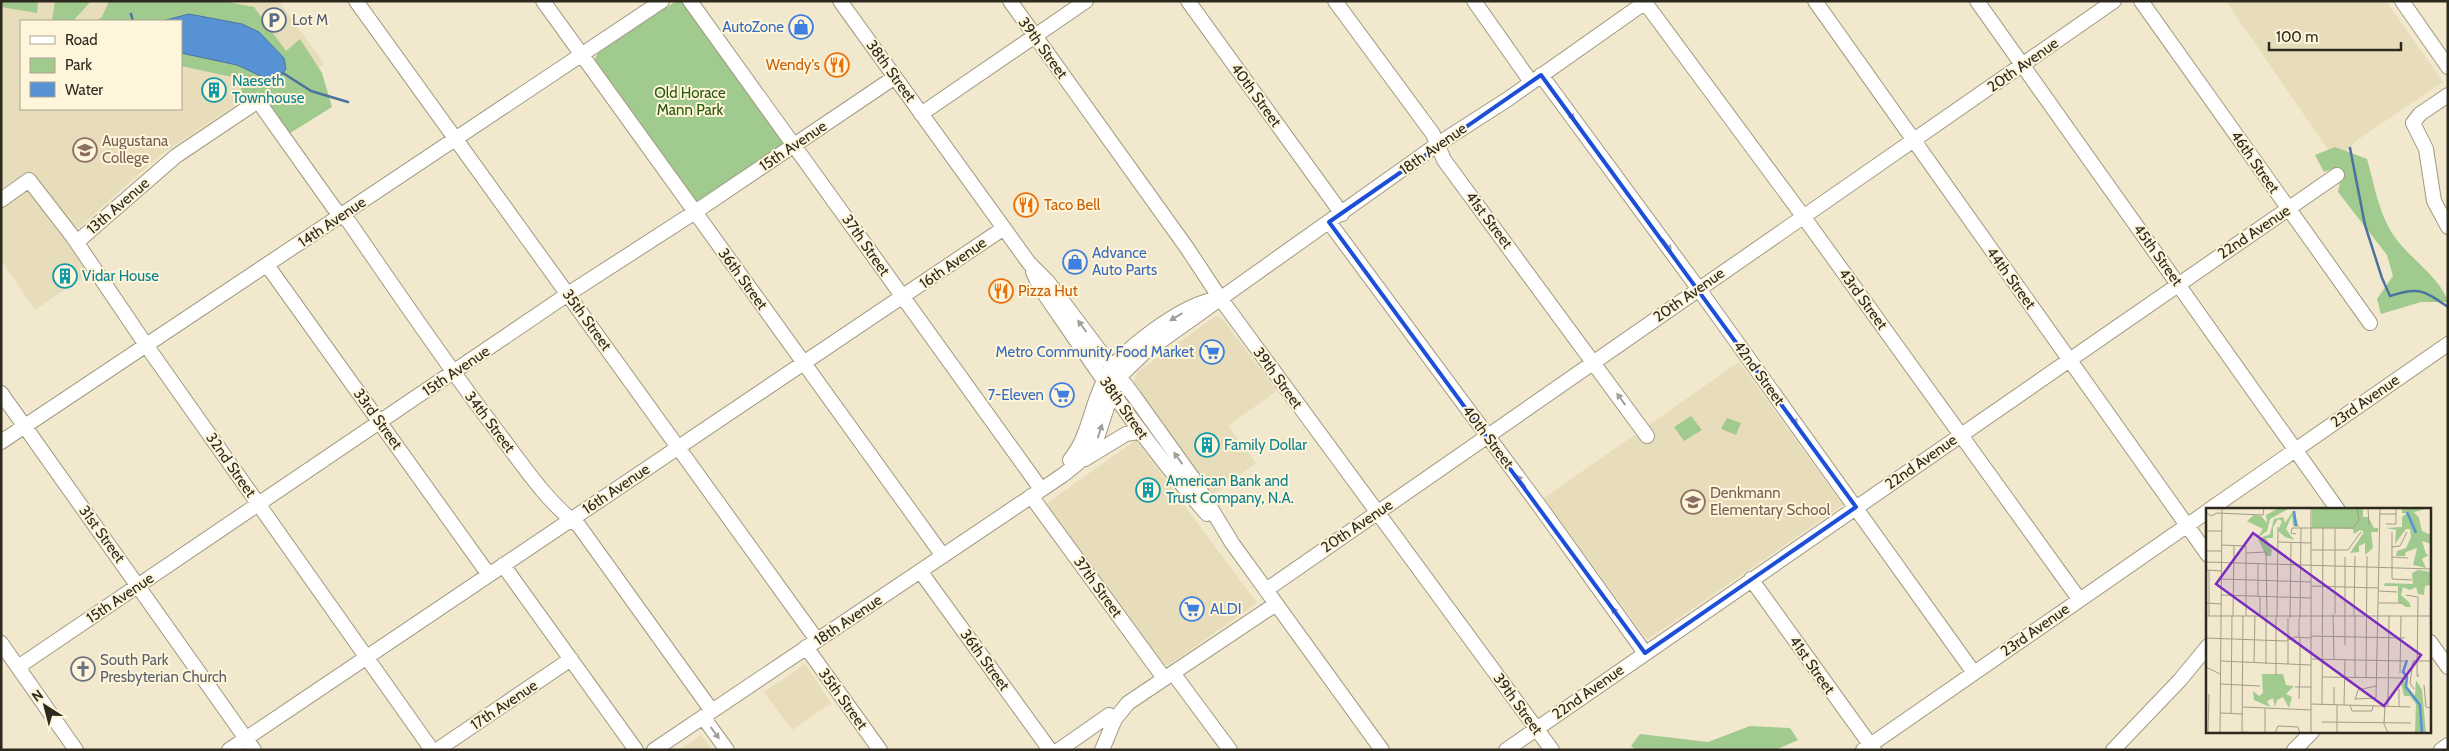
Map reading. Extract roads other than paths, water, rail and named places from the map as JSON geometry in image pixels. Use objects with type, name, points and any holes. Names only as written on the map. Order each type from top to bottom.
[{"type":"street","name":"35th Street","points":[[356,1],[678,447],[812,644],[880,750]]},
{"type":"street","name":"36th Street","points":[[542,1],[943,556]]},
{"type":"street","name":"14th Avenue","points":[[1,442],[662,1]]},
{"type":"street","name":"37th Street","points":[[690,1],[795,144],[1036,492],[1169,676],[1230,750]]},
{"type":"street","name":"38th Street","points":[[840,1],[1029,263],[1048,282],[1192,477],[1232,543],[1382,750]]},
{"type":"street","name":"39th Street","points":[[1010,1],[1187,248],[1220,298],[1552,750]]},
{"type":"street","points":[[921,114],[1086,1]]},
{"type":"street","name":"40th Street","points":[[1188,1],[1342,214]]},
{"type":"street","name":"41st Street","points":[[1335,1],[1433,134],[1444,160],[1647,436]]},
{"type":"street","name":"42nd Street","points":[[1474,1],[1698,288],[1974,672]]},
{"type":"street","name":"44th Street","points":[[1815,1],[2206,552]]},
{"type":"street","name":"45th Street","points":[[1977,1],[2337,508]]},
{"type":"street","name":"20th Avenue","points":[[1266,590],[1698,288],[2114,1]]},
{"type":"street","name":"46th Street","points":[[2141,1],[2370,323]]},
{"type":"street","points":[[2402,1],[2448,67]]},
{"type":"street","name":"18th Avenue","points":[[1036,492],[1078,449],[1108,386],[1127,352],[1175,317],[1202,302],[1220,298],[1342,214],[1438,144],[1536,79],[1645,2]]},
{"type":"street","name":"43rd Street","points":[[1645,2],[1803,216],[2079,600]]},
{"type":"street","name":"15th Avenue","points":[[18,667],[453,374],[568,294],[695,212],[895,77]]},
{"type":"street","points":[[2448,95],[2420,114],[2413,123],[2426,149],[2434,200],[2448,227]]},
{"type":"street","name":"34th Street","points":[[258,101],[341,216],[350,222],[453,374],[522,464],[579,526],[708,714],[726,750]]},
{"type":"street","name":"13th Avenue","points":[[76,242],[176,156],[258,101]]},
{"type":"street","name":"22nd Avenue","points":[[1506,750],[2336,175]]},
{"type":"street","name":"32nd Street","points":[[1,200],[29,180],[76,242],[146,345],[432,750]]},
{"type":"street","name":"40th Street","points":[[1329,222],[1644,653]]},
{"type":"street","name":"16th Avenue","points":[[229,750],[250,744],[366,656],[903,298],[1004,228]]},
{"type":"street","name":"38th Street","points":[[1029,263],[1041,289],[1144,436],[1172,474],[1232,543]]},
{"type":"street","name":"33rd Street","points":[[267,265],[489,575]]},
{"type":"street","name":"23rd Avenue","points":[[2211,508],[2448,344]]},
{"type":"street","name":"18th Avenue","points":[[654,750],[1078,463],[1096,441],[1108,386]]},
{"type":"street","name":"31st Street","points":[[1,393],[250,744]]},
{"type":"street","points":[[1078,463],[1126,434],[1138,432],[1144,436]]},
{"type":"street","name":"23rd Avenue","points":[[1869,748],[1974,672],[2206,511]]},
{"type":"street","points":[[503,565],[636,750]]},
{"type":"street","name":"36th Street","points":[[920,571],[1050,750]]},
{"type":"street","name":"41st Street","points":[[1751,579],[1869,748]]},
{"type":"street","points":[[1102,750],[1119,713],[1138,696],[1276,604]]},
{"type":"street","points":[[1,643],[76,750]]},
{"type":"street","points":[[2432,645],[2448,667]]},
{"type":"street","points":[[2113,750],[2180,680],[2206,648]]},
{"type":"street","name":"17th Avenue","points":[[438,750],[571,659]]},
{"type":"street","points":[[1059,750],[1110,715]]},
{"type":"street","points":[[2294,750],[2310,734]]},
{"type":"street","points":[[2441,750],[2448,745]]},
{"type":"water","points":[[189,14],[242,24],[259,32],[284,58],[286,69],[279,78],[265,78],[237,65],[182,53],[182,20],[166,20]]},
{"type":"waterway","points":[[131,14],[133,20]]},
{"type":"waterway","points":[[283,73],[311,91],[348,102]]},
{"type":"waterway","points":[[2350,148],[2365,225],[2382,278],[2390,296],[2408,291],[2421,292],[2448,307]]},
{"type":"place","name":"Lot M","points":[[274,20]]},
{"type":"place","name":"AutoZone","points":[[801,27]]},
{"type":"place","name":"Wendy's","points":[[837,65]]},
{"type":"place","name":"Naeseth Townhouse","points":[[214,90]]},
{"type":"place","name":"Augustana College","points":[[85,150]]},
{"type":"place","name":"Taco Bell","points":[[1026,205]]},
{"type":"place","name":"Advance Auto Parts","points":[[1075,262]]},
{"type":"place","name":"Vidar House","points":[[65,276]]},
{"type":"place","name":"Pizza Hut","points":[[1001,291]]},
{"type":"place","name":"Metro Community Food Market","points":[[1212,352]]},
{"type":"place","name":"7-Eleven","points":[[1062,395]]},
{"type":"place","name":"Family Dollar","points":[[1207,445]]},
{"type":"place","name":"American Bank and Trust Company, N.A.","points":[[1148,490]]},
{"type":"place","name":"Denkmann Elementary School","points":[[1693,502]]},
{"type":"place","name":"ALDI","points":[[1192,609]]},
{"type":"place","name":"South Park Presbyterian Church","points":[[83,669]]},
{"type":"park label","name":"Old Horace Mann Park","points":[[690,102]]}]
